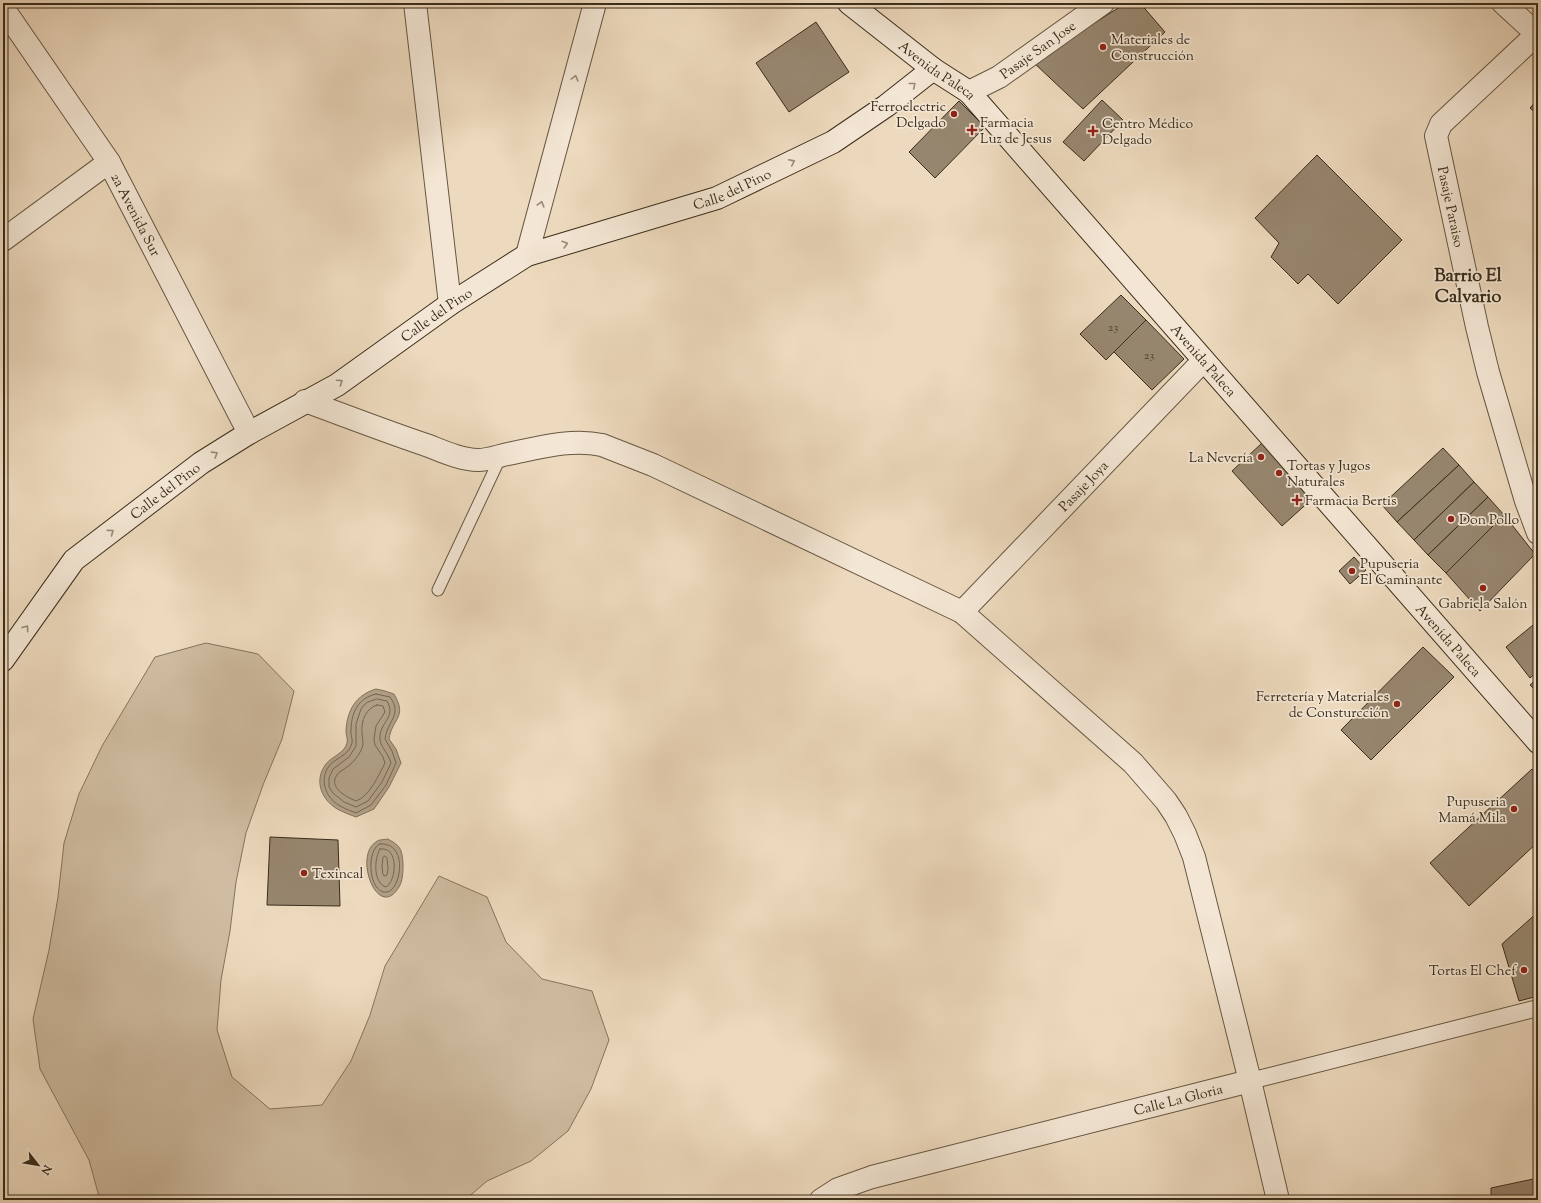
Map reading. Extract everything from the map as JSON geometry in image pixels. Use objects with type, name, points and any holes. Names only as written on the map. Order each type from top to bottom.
[{"type":"street","points":[[414,3],[450,304]]},
{"type":"street","points":[[527,255],[595,3]]},
{"type":"street","name":"Avenida Paleca","points":[[849,3],[933,69],[969,92],[1538,742]]},
{"type":"street","name":"Pasaje San Jose","points":[[969,92],[999,77],[1103,3]]},
{"type":"street","points":[[1503,3],[1537,34]]},
{"type":"street","name":"2a Avenida Sur","points":[[3,8],[109,162],[249,433]]},
{"type":"street","name":"Pasaje Paraiso","points":[[1537,34],[1441,124],[1436,136],[1488,372],[1526,501],[1538,533]]},
{"type":"street","name":"Calle del Pino","points":[[3,660],[74,560],[201,463],[249,433],[305,401],[337,385],[450,304],[527,255],[717,198],[833,142],[886,106],[933,69]]},
{"type":"street","points":[[3,240],[109,162]]},
{"type":"street","name":"Pasaje Joya","points":[[962,612],[1204,361]]},
{"type":"street","points":[[305,401],[467,459],[478,460],[540,447],[593,442],[652,465],[962,612],[1133,763],[1166,801],[1176,816],[1194,857],[1278,1200]]},
{"type":"street","name":"Calle La Gloria","points":[[821,1200],[838,1189],[872,1177],[1538,1008]]},
{"type":"lane","points":[[438,590],[501,456]]},
{"type":"shaded area","points":[[206,643],[258,654],[294,691],[282,739],[263,785],[246,833],[236,882],[230,931],[221,980],[217,1030],[232,1077],[270,1109],[322,1105],[351,1061],[370,1015],[385,966],[439,876],[487,897],[506,942],[542,979],[592,991],[609,1040],[591,1089],[568,1131],[531,1161],[487,1181],[465,1200],[100,1200],[89,1160],[40,1069],[33,1019],[49,950],[58,897],[64,843],[79,794],[102,746],[155,657]]},
{"type":"water","points":[[376,689],[394,694],[398,702],[400,708],[398,718],[393,726],[389,739],[396,749],[401,763],[389,787],[374,809],[356,817],[339,810],[328,801],[321,790],[320,777],[326,764],[345,747],[347,742],[346,731],[348,716],[354,704],[363,695]]},
{"type":"water","points":[[388,839],[397,845],[401,851],[403,875],[401,884],[391,896],[383,897],[376,892],[371,883],[367,860],[370,849],[377,841]]},
{"type":"building","name":"Materiales de Construcción","points":[[1126,3],[1140,3],[1165,32],[1083,109],[1033,62]]},
{"type":"building","points":[[816,22],[849,72],[789,112],[756,63]]},
{"type":"building","points":[[1538,99],[1538,115],[1530,108]]},
{"type":"building","name":"Centro Médico Delgado","points":[[1102,100],[1123,120],[1084,161],[1063,142]]},
{"type":"building","points":[[959,101],[985,127],[935,178],[909,152]]},
{"type":"building","points":[[1317,155],[1402,240],[1338,304],[1308,274],[1298,284],[1271,257],[1279,243],[1255,218]]},
{"type":"building","points":[[1121,295],[1146,320],[1106,360],[1080,334]]},
{"type":"building","points":[[1146,320],[1184,359],[1152,390],[1114,352]]},
{"type":"building","points":[[1262,443],[1312,499],[1282,526],[1232,471]]},
{"type":"building","points":[[1443,448],[1459,465],[1397,522],[1382,505]]},
{"type":"building","points":[[1459,465],[1474,482],[1414,540],[1397,522]]},
{"type":"building","name":"Don Pollo","points":[[1474,482],[1488,497],[1428,555],[1414,540]]},
{"type":"building","points":[[1488,497],[1504,515],[1446,573],[1428,555]]},
{"type":"building","points":[[1504,515],[1535,554],[1480,611],[1446,573]]},
{"type":"building","name":"Pupuseria El Caminante","points":[[1354,557],[1366,570],[1350,584],[1339,571]]},
{"type":"building","points":[[1538,621],[1538,671],[1530,678],[1506,647]]},
{"type":"building","name":"Ferretería y Materiales de Consturcción","points":[[1423,647],[1454,677],[1371,760],[1341,730]]},
{"type":"building","points":[[1538,678],[1538,693],[1530,685]]},
{"type":"building","name":"Pupuseria Mamá Mila","points":[[1532,769],[1538,776],[1538,842],[1469,906],[1430,863]]},
{"type":"building","name":"Texincal","points":[[270,837],[338,840],[340,906],[267,905]]},
{"type":"building","name":"Tortas El Chef","points":[[1538,912],[1538,996],[1519,1001],[1502,944]]},
{"type":"building","points":[[1538,1178],[1538,1200],[1491,1200],[1491,1188]]},
{"type":"place","name":"Materiales de Construcción","points":[[1103,47]]},
{"type":"place","name":"Ferroelectric Delgado","points":[[954,114]]},
{"type":"place","name":"Farmacia Luz de Jesus","points":[[972,130]]},
{"type":"place","name":"Centro Médico Delgado","points":[[1093,131]]},
{"type":"place","name":"La Nevería","points":[[1261,457]]},
{"type":"place","name":"Tortas y Jugos Naturales","points":[[1279,473]]},
{"type":"place","name":"Farmacia Bertis","points":[[1297,500]]},
{"type":"place","name":"Don Pollo","points":[[1451,519]]},
{"type":"place","name":"Pupuseria El Caminante","points":[[1352,571]]},
{"type":"place","name":"Gabriela Salón","points":[[1483,588]]},
{"type":"place","name":"Ferretería y Materiales de Consturcción","points":[[1397,704]]},
{"type":"place","name":"Pupuseria Mamá Mila","points":[[1514,809]]},
{"type":"place","name":"Texincal","points":[[304,873]]},
{"type":"place","name":"Tortas El Chef","points":[[1524,970]]},
{"type":"district","name":"Barrio El Calvario","points":[[1468,285]]}]
